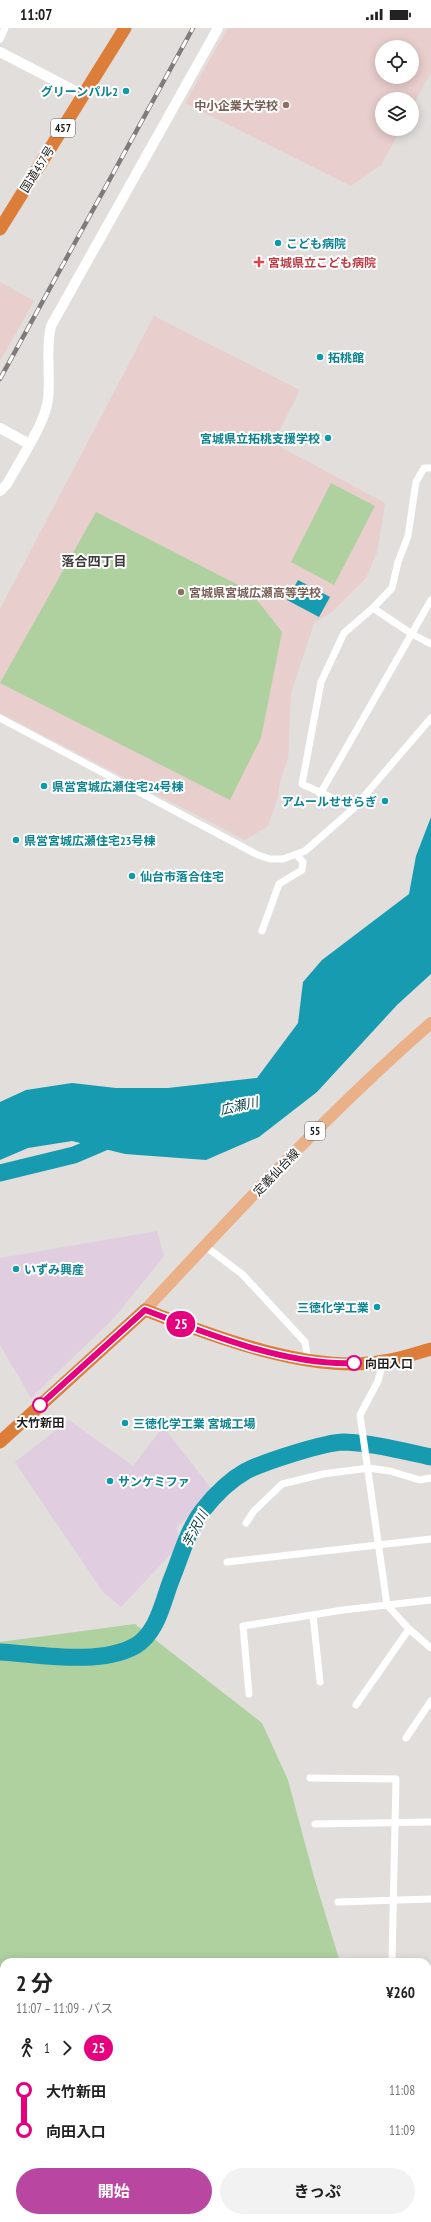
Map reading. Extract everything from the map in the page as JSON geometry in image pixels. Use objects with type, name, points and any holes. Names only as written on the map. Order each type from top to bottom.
[{"type":"highway","name":"国道457号","points":[[0,229],[125,28]]},
{"type":"highway","points":[[0,1442],[145,1310],[241,1343],[308,1362],[341,1364],[383,1362],[431,1349]]},
{"type":"main road","name":"定義仙台線","points":[[145,1310],[316,1131],[392,1057],[431,1023]]},
{"type":"street","points":[[0,39],[5,28]]},
{"type":"street","points":[[0,491],[7,484],[45,413],[48,399],[47,339],[51,326],[218,28]]},
{"type":"street","points":[[0,52],[83,95]]},
{"type":"street","points":[[0,428],[29,444]]},
{"type":"street","points":[[354,808],[320,794],[302,784],[321,682],[344,633],[373,608],[392,588],[398,562],[408,536],[416,482],[424,468],[431,468]]},
{"type":"street","points":[[320,794],[431,600]]},
{"type":"street","points":[[373,608],[412,634],[431,644]]},
{"type":"street","points":[[0,718],[258,855],[270,859],[283,859],[305,851],[354,808],[431,718]]},
{"type":"street","points":[[262,931],[279,884],[302,870],[303,862],[297,855]]},
{"type":"street","points":[[205,1246],[242,1274],[304,1342],[308,1362]]},
{"type":"street","points":[[383,1362],[378,1381],[360,1415],[380,1546],[387,1605],[409,1629],[431,1648]]},
{"type":"street","points":[[246,1523],[254,1511],[282,1484],[322,1474],[367,1466],[420,1480],[431,1478]]},
{"type":"street","points":[[226,1562],[380,1546],[431,1539]]},
{"type":"street","points":[[249,1694],[243,1626],[313,1615],[431,1600]]},
{"type":"street","points":[[313,1615],[320,1682]]},
{"type":"street","points":[[356,1705],[409,1629]]},
{"type":"street","points":[[406,1738],[431,1700]]},
{"type":"street","points":[[310,1778],[396,1779],[396,1823],[392,1901],[392,1958]]},
{"type":"street","points":[[315,1824],[431,1822]]},
{"type":"street","points":[[338,1902],[431,1899]]},
{"type":"shaded area","name":"中小企業大学校","points":[[228,28],[431,28],[431,72],[419,94],[419,92],[375,92],[375,136],[397,136],[381,165],[351,186],[185,103]]},
{"type":"shaded area","points":[[0,282],[34,301],[0,361]]},
{"type":"shaded area","name":"宮城県宮城広瀬高等学校","points":[[154,316],[300,390],[273,443],[385,503],[377,552],[366,578],[333,611],[314,623],[291,693],[288,759],[280,781],[277,800],[268,826],[245,840],[0,713],[0,609]]},
{"type":"shaded area","name":"いずみ興産","points":[[157,1231],[164,1256],[114,1318],[31,1398],[0,1345],[0,1258]]},
{"type":"shaded area","name":"サンケミファ","points":[[69,1420],[133,1466],[163,1427],[214,1492],[176,1528],[181,1543],[121,1607],[103,1592],[15,1462]]},
{"type":"green space","points":[[331,483],[375,506],[334,585],[291,562]]},
{"type":"green space","points":[[96,512],[250,591],[282,632],[261,738],[230,800],[0,683]]},
{"type":"green space","points":[[135,1624],[262,1723],[288,1780],[314,1877],[339,1958],[0,1958],[0,1642]]},
{"type":"water","points":[[298,580],[330,597],[319,617],[287,600]]},
{"type":"water","points":[[431,817],[431,974],[397,1005],[317,1092],[259,1137],[206,1160],[125,1154],[72,1141],[28,1148],[0,1160],[0,1102],[26,1090],[72,1083],[116,1088],[168,1088],[257,1078],[298,1023],[303,982],[322,960],[409,894],[416,856]]},
{"type":"waterway","name":"広瀬川","points":[[0,1173],[74,1155],[114,1138]]},
{"type":"waterway","name":"芋沢川","points":[[0,1652],[87,1657],[104,1656],[135,1646],[149,1633],[159,1615],[185,1543],[198,1517],[207,1505],[223,1489],[246,1471],[295,1453],[323,1445],[344,1442],[377,1446],[431,1457]]},
{"type":"railway","points":[[0,379],[193,28]]},
{"type":"bus line","name":"25","points":[[40,1405],[145,1310],[175,1322],[308,1362],[341,1364],[354,1363]]},
{"type":"place","name":"グリーンパル2","points":[[126,91]]},
{"type":"place","name":"中小企業大学校","points":[[286,105]]},
{"type":"place","name":"こども病院","points":[[278,243]]},
{"type":"place","name":"宮城県立こども病院","points":[[259,262]]},
{"type":"place","name":"拓桃館","points":[[320,357]]},
{"type":"place","name":"宮城県立拓桃支援学校","points":[[328,438]]},
{"type":"place","name":"宮城県宮城広瀬高等学校","points":[[181,592]]},
{"type":"place","name":"県営宮城広瀬住宅24号棟","points":[[44,786]]},
{"type":"place","name":"アムールせせらぎ","points":[[385,801]]},
{"type":"place","name":"県営宮城広瀬住宅23号棟","points":[[16,840]]},
{"type":"place","name":"仙台市落合住宅","points":[[132,876]]},
{"type":"place","name":"いずみ興産","points":[[16,1269]]},
{"type":"place","name":"三徳化学工業","points":[[377,1307]]},
{"type":"place","name":"向田入口","points":[[354,1363]]},
{"type":"place","name":"大竹新田","points":[[40,1405]]},
{"type":"place","name":"三徳化学工業 宮城工場","points":[[125,1423]]},
{"type":"place","name":"サンケミファ","points":[[110,1481]]},
{"type":"district","name":"落合四丁目","points":[[94,561]]}]
